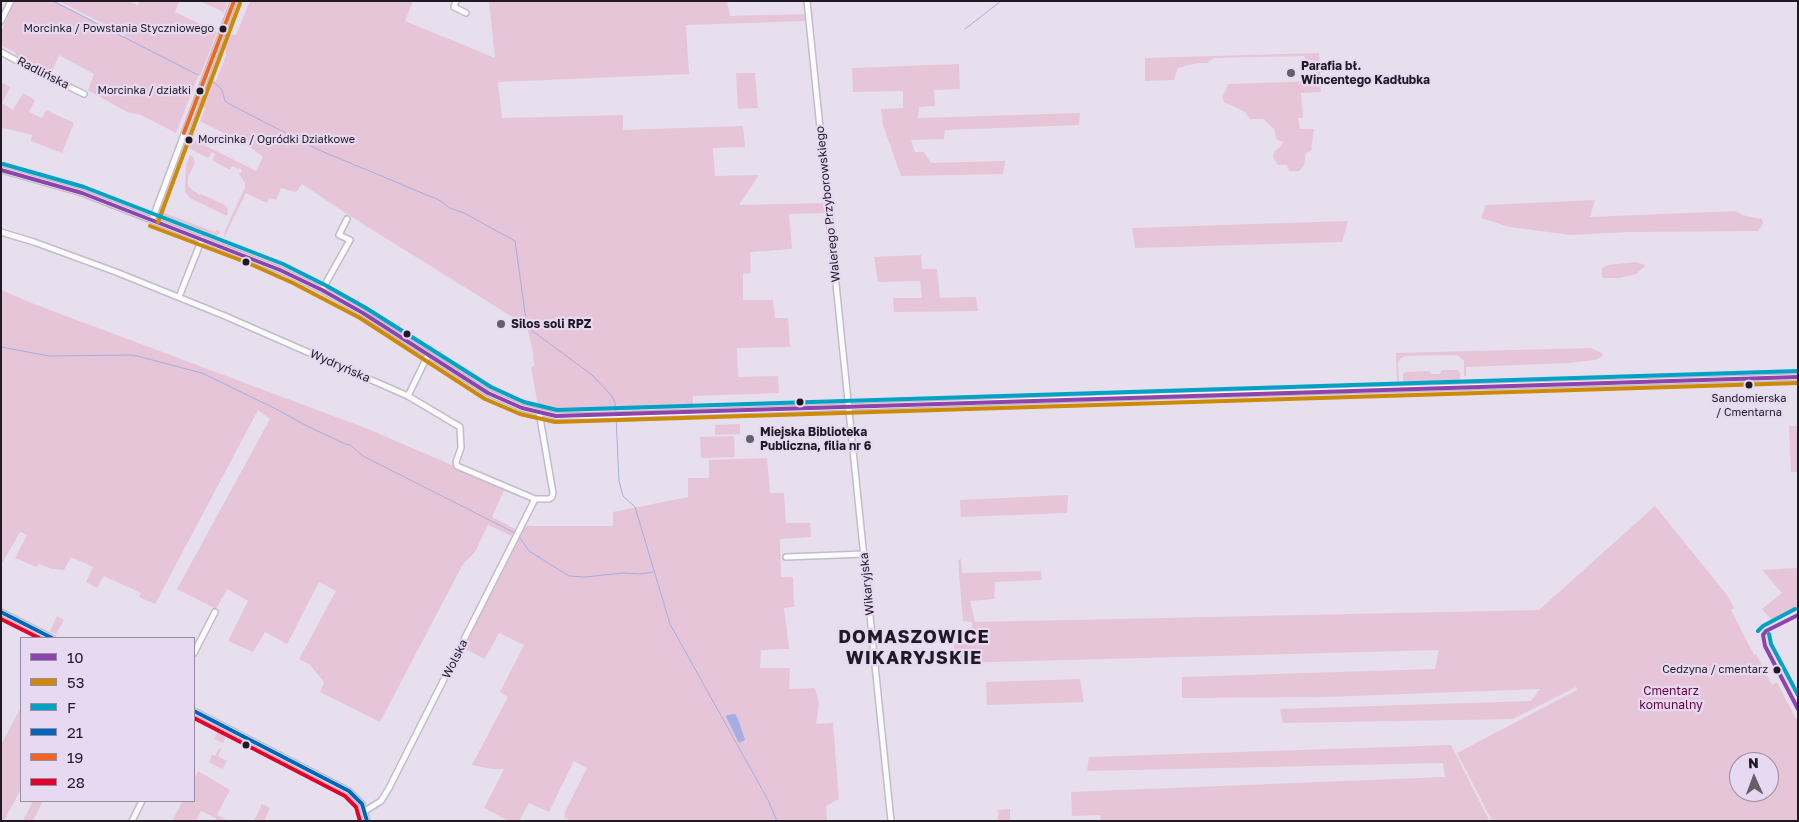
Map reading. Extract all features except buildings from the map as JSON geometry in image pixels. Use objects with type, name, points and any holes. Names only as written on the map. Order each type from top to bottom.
[{"type":"street","points":[[1,20],[11,1]]},
{"type":"street","points":[[152,220],[234,1]]},
{"type":"street","points":[[456,1],[454,7],[466,13]]},
{"type":"street","name":"Walerego Przyborowskiego","points":[[807,1],[849,407]]},
{"type":"street","name":"Radlińska","points":[[1,52],[84,94]]},
{"type":"street","points":[[1,170],[68,188],[264,263],[322,290],[370,318],[490,395],[519,407],[556,416],[1798,377]]},
{"type":"street","points":[[322,290],[350,240],[339,235],[347,219]]},
{"type":"street","name":"Wydryńska","points":[[1,232],[34,242],[179,297],[408,396],[460,427],[461,448],[456,462],[457,466],[536,499]]},
{"type":"street","points":[[179,297],[202,239]]},
{"type":"street","points":[[408,396],[428,355]]},
{"type":"street","name":"Wikaryjska","points":[[849,407],[891,821]]},
{"type":"street","points":[[536,499],[549,499],[553,493],[539,412]]},
{"type":"street","name":"Wolska","points":[[365,811],[382,801],[536,499]]},
{"type":"street","points":[[786,557],[864,554]]},
{"type":"street","points":[[1,612],[50,637]]},
{"type":"street","points":[[195,651],[215,612]]},
{"type":"street","points":[[195,711],[345,788],[356,797],[365,811],[367,821]]},
{"type":"street","points":[[132,821],[142,802]]},
{"type":"green space","points":[[15,1],[55,1],[124,37],[125,35],[59,1],[127,1],[138,5],[140,1],[179,1],[175,12],[217,32],[176,133],[141,115],[127,112],[88,90],[94,74],[59,55],[51,74],[1,45],[1,32]]},
{"type":"green space","points":[[199,1],[229,1],[224,12]]},
{"type":"green space","points":[[250,1],[413,1],[405,21],[495,58],[489,1],[727,1],[730,16],[805,14],[806,21],[686,25],[689,74],[498,82],[502,118],[623,115],[623,130],[743,126],[745,147],[713,148],[715,176],[759,175],[739,205],[823,203],[825,213],[789,214],[792,249],[750,252],[751,273],[743,274],[743,300],[773,300],[775,318],[788,318],[790,347],[737,348],[738,377],[778,376],[779,393],[693,396],[693,408],[567,412],[538,409],[508,399],[482,386],[480,383],[481,380],[484,380],[484,383],[492,388],[494,385],[496,386],[494,390],[538,406],[531,367],[534,366],[533,352],[527,326],[302,184],[296,192],[281,188],[276,200],[269,198],[267,203],[246,193],[224,238],[225,231],[245,187],[245,183],[239,174],[242,171],[240,168],[232,166],[230,170],[212,160],[215,154],[212,152],[208,158],[192,150],[186,145],[185,141],[188,137],[256,171],[263,157],[247,145],[200,121],[205,109],[199,105],[208,80],[216,81],[226,56],[224,40],[226,34],[236,35]]},
{"type":"green space","points":[[1319,53],[1321,92],[1301,93],[1303,118],[1298,118],[1300,129],[1314,129],[1311,151],[1306,153],[1304,165],[1299,171],[1289,171],[1287,165],[1278,165],[1273,157],[1274,152],[1283,142],[1277,140],[1274,129],[1263,119],[1250,119],[1245,112],[1224,102],[1222,97],[1228,84],[1316,81],[1315,62],[1313,60],[1306,60],[1304,56],[1214,58],[1207,63],[1197,63],[1178,68],[1174,80],[1145,81],[1145,58]]},
{"type":"green space","points":[[959,64],[960,89],[934,90],[935,106],[919,107],[918,118],[1080,113],[1079,125],[945,130],[944,139],[911,140],[915,152],[924,152],[931,163],[1005,161],[1003,174],[901,176],[883,125],[881,109],[903,108],[903,91],[853,92],[852,68]]},
{"type":"green space","points":[[736,73],[755,73],[758,108],[738,109]]},
{"type":"green space","points":[[1,82],[10,87],[2,103],[13,110],[23,93],[35,100],[29,112],[42,118],[46,110],[74,123],[62,153],[31,141],[32,135],[3,128],[1,133]]},
{"type":"green space","points":[[190,155],[195,162],[188,178],[188,186],[199,195],[201,194],[225,205],[228,209],[227,216],[190,198],[185,192],[186,165]]},
{"type":"green space","points":[[1595,200],[1590,217],[1736,211],[1742,215],[1762,219],[1763,224],[1758,231],[1629,232],[1571,235],[1510,227],[1481,218],[1486,205]]},
{"type":"green space","points":[[160,207],[165,209],[165,213],[215,232],[217,229],[220,232],[215,237],[210,237],[163,219],[159,214]]},
{"type":"green space","points":[[1348,221],[1342,242],[1135,248],[1132,228]]},
{"type":"green space","points":[[921,255],[922,269],[937,269],[940,298],[976,297],[978,311],[894,312],[893,298],[922,298],[920,281],[878,282],[874,257]]},
{"type":"green space","points":[[1635,262],[1646,265],[1636,274],[1620,278],[1602,278],[1602,268],[1608,265]]},
{"type":"green space","points":[[1,290],[368,429],[505,488],[492,517],[517,530],[514,537],[488,525],[475,552],[463,564],[380,722],[320,692],[324,682],[309,664],[299,659],[336,591],[319,582],[287,644],[265,632],[253,652],[228,641],[248,601],[227,589],[216,609],[177,589],[270,419],[258,410],[155,604],[139,597],[141,593],[104,576],[97,588],[86,582],[93,567],[71,557],[64,570],[52,569],[39,564],[37,567],[15,558],[27,535],[20,532],[1,565]]},
{"type":"green space","points":[[360,294],[358,303],[397,326],[399,323],[401,324],[399,327],[422,343],[402,330],[392,328],[356,305]]},
{"type":"green space","points":[[1591,348],[1602,353],[1603,356],[1595,360],[1569,363],[1466,367],[1466,376],[1464,376],[1464,361],[1457,355],[1405,356],[1398,363],[1399,381],[1397,381],[1396,353]]},
{"type":"green space","points":[[438,351],[442,351],[440,354],[474,377],[470,379],[439,358],[436,354]]},
{"type":"green space","points":[[1442,370],[1458,370],[1460,372],[1460,381],[1458,384],[1406,385],[1403,382],[1403,374],[1405,372],[1429,371],[1431,374],[1440,374]]},
{"type":"green space","points":[[740,424],[740,434],[715,435],[715,425]]},
{"type":"green space","points":[[1789,426],[1798,426],[1798,472],[1791,472]]},
{"type":"green space","points":[[734,436],[735,457],[701,458],[700,437]]},
{"type":"green space","points":[[767,458],[770,493],[784,493],[786,523],[810,523],[811,537],[780,539],[781,577],[793,577],[794,607],[784,608],[789,649],[761,650],[760,668],[790,668],[789,689],[815,688],[819,703],[816,724],[833,723],[839,799],[826,806],[827,821],[570,821],[564,817],[565,812],[587,768],[574,761],[549,812],[529,803],[519,821],[509,821],[484,808],[504,769],[472,765],[508,697],[500,692],[524,645],[499,633],[485,659],[461,647],[522,526],[613,526],[613,512],[688,497],[688,478],[709,478],[709,460]]},
{"type":"green space","points":[[1068,495],[1067,513],[961,517],[960,500]]},
{"type":"green space","name":"Cmentarz komunalny","points":[[1655,506],[1727,595],[1734,608],[1731,610],[1754,655],[1756,654],[1772,685],[1777,682],[1796,719],[1798,718],[1798,821],[1492,821],[1457,753],[1577,690],[1576,687],[1513,719],[1283,723],[1280,709],[1531,701],[1540,689],[1324,697],[1182,698],[1182,677],[1435,669],[1439,650],[956,663],[954,644],[973,644],[972,622],[963,621],[958,560],[961,559],[962,573],[1041,571],[1042,580],[995,582],[994,599],[970,601],[975,622],[1539,610]]},
{"type":"green space","points":[[1798,568],[1798,607],[1772,620],[1762,609],[1782,593],[1762,570]]},
{"type":"green space","points":[[57,616],[64,620],[56,634],[50,631]]},
{"type":"green space","points":[[1080,679],[1084,702],[987,705],[986,682]]},
{"type":"green space","points":[[20,709],[20,791],[4,821],[1,821],[1,745]]},
{"type":"green space","points":[[218,730],[227,735],[223,743],[214,739]]},
{"type":"green space","points":[[1451,745],[1489,820],[1101,821],[1100,815],[1072,816],[1071,792],[1445,777],[1443,763],[1087,771],[1089,757]]},
{"type":"green space","points":[[219,748],[221,749],[218,756],[227,761],[222,769],[209,762],[212,755],[215,756]]},
{"type":"green space","points":[[198,771],[230,790],[217,815],[229,821],[215,821],[216,818],[201,811],[196,821],[172,821],[182,802],[195,802],[195,777]]},
{"type":"green space","points":[[32,802],[42,802],[33,821],[23,821]]},
{"type":"green space","points":[[262,804],[270,808],[264,821],[254,821]]},
{"type":"green space","points":[[1010,809],[1010,821],[998,821],[998,810]]},
{"type":"water","points":[[735,714],[745,740],[739,743],[726,717],[727,715]]},
{"type":"waterway","points":[[53,1],[198,75]]},
{"type":"waterway","points":[[965,29],[1001,1]]},
{"type":"waterway","points":[[208,80],[222,90],[225,101],[233,106],[319,150],[439,200],[450,208],[464,213],[515,241],[527,327],[592,375],[612,396],[616,412]]},
{"type":"waterway","points":[[1,347],[49,356],[133,355],[202,373],[305,425],[350,445],[363,456],[515,533]]},
{"type":"waterway","points":[[616,416],[619,481],[623,496],[635,507],[670,624],[768,800],[777,821]]},
{"type":"waterway","points":[[518,535],[529,551],[569,576],[585,577],[653,572]]},
{"type":"transit line","name":"19","points":[[184,133],[234,1]]},
{"type":"transit line","name":"53","points":[[158,222],[240,3]]},
{"type":"transit line","name":"F","points":[[3,164],[84,187],[283,264],[366,308],[491,387],[524,402],[557,410],[1798,371]]},
{"type":"transit line","name":"10","points":[[1,170],[82,193],[280,270],[322,290],[363,313],[488,393],[522,408],[556,416],[1798,377]]},
{"type":"transit line","name":"53","points":[[150,226],[248,263],[293,283],[360,318],[485,399],[520,414],[555,422],[1798,383]]},
{"type":"transit line","name":"F","points":[[1758,631],[1763,626],[1795,609]]},
{"type":"transit line","name":"21","points":[[1,612],[50,637]]},
{"type":"transit line","name":"10","points":[[1763,635],[1766,631],[1798,615]]},
{"type":"transit line","name":"28","points":[[1,619],[37,637]]},
{"type":"transit line","name":"F","points":[[1769,634],[1771,644],[1798,695]]},
{"type":"transit line","name":"10","points":[[1763,635],[1765,646],[1798,709]]},
{"type":"transit line","name":"21","points":[[195,712],[349,791],[362,804],[367,821]]},
{"type":"transit line","name":"28","points":[[195,719],[345,796],[356,807],[360,821]]},
{"type":"place","name":"Morcinka / Powstania Styczniowego","points":[[223,29]]},
{"type":"place","name":"Parafia bł. Wincentego Kadłubka","points":[[1291,73]]},
{"type":"place","name":"Morcinka / działki","points":[[200,91]]},
{"type":"place","name":"Morcinka / Ogródki Działkowe","points":[[189,140]]},
{"type":"place","name":"Silos soli RPZ","points":[[501,324]]},
{"type":"place","name":"Sandomierska / Cmentarna","points":[[1749,385]]},
{"type":"place","name":"Miejska Biblioteka Publiczna, filia nr 6","points":[[750,439]]},
{"type":"place","name":"Cedzyna / cmentarz","points":[[1777,670]]},
{"type":"district","name":"DOMASZOWICE WIKARYJSKIE","points":[[914,648]]}]
